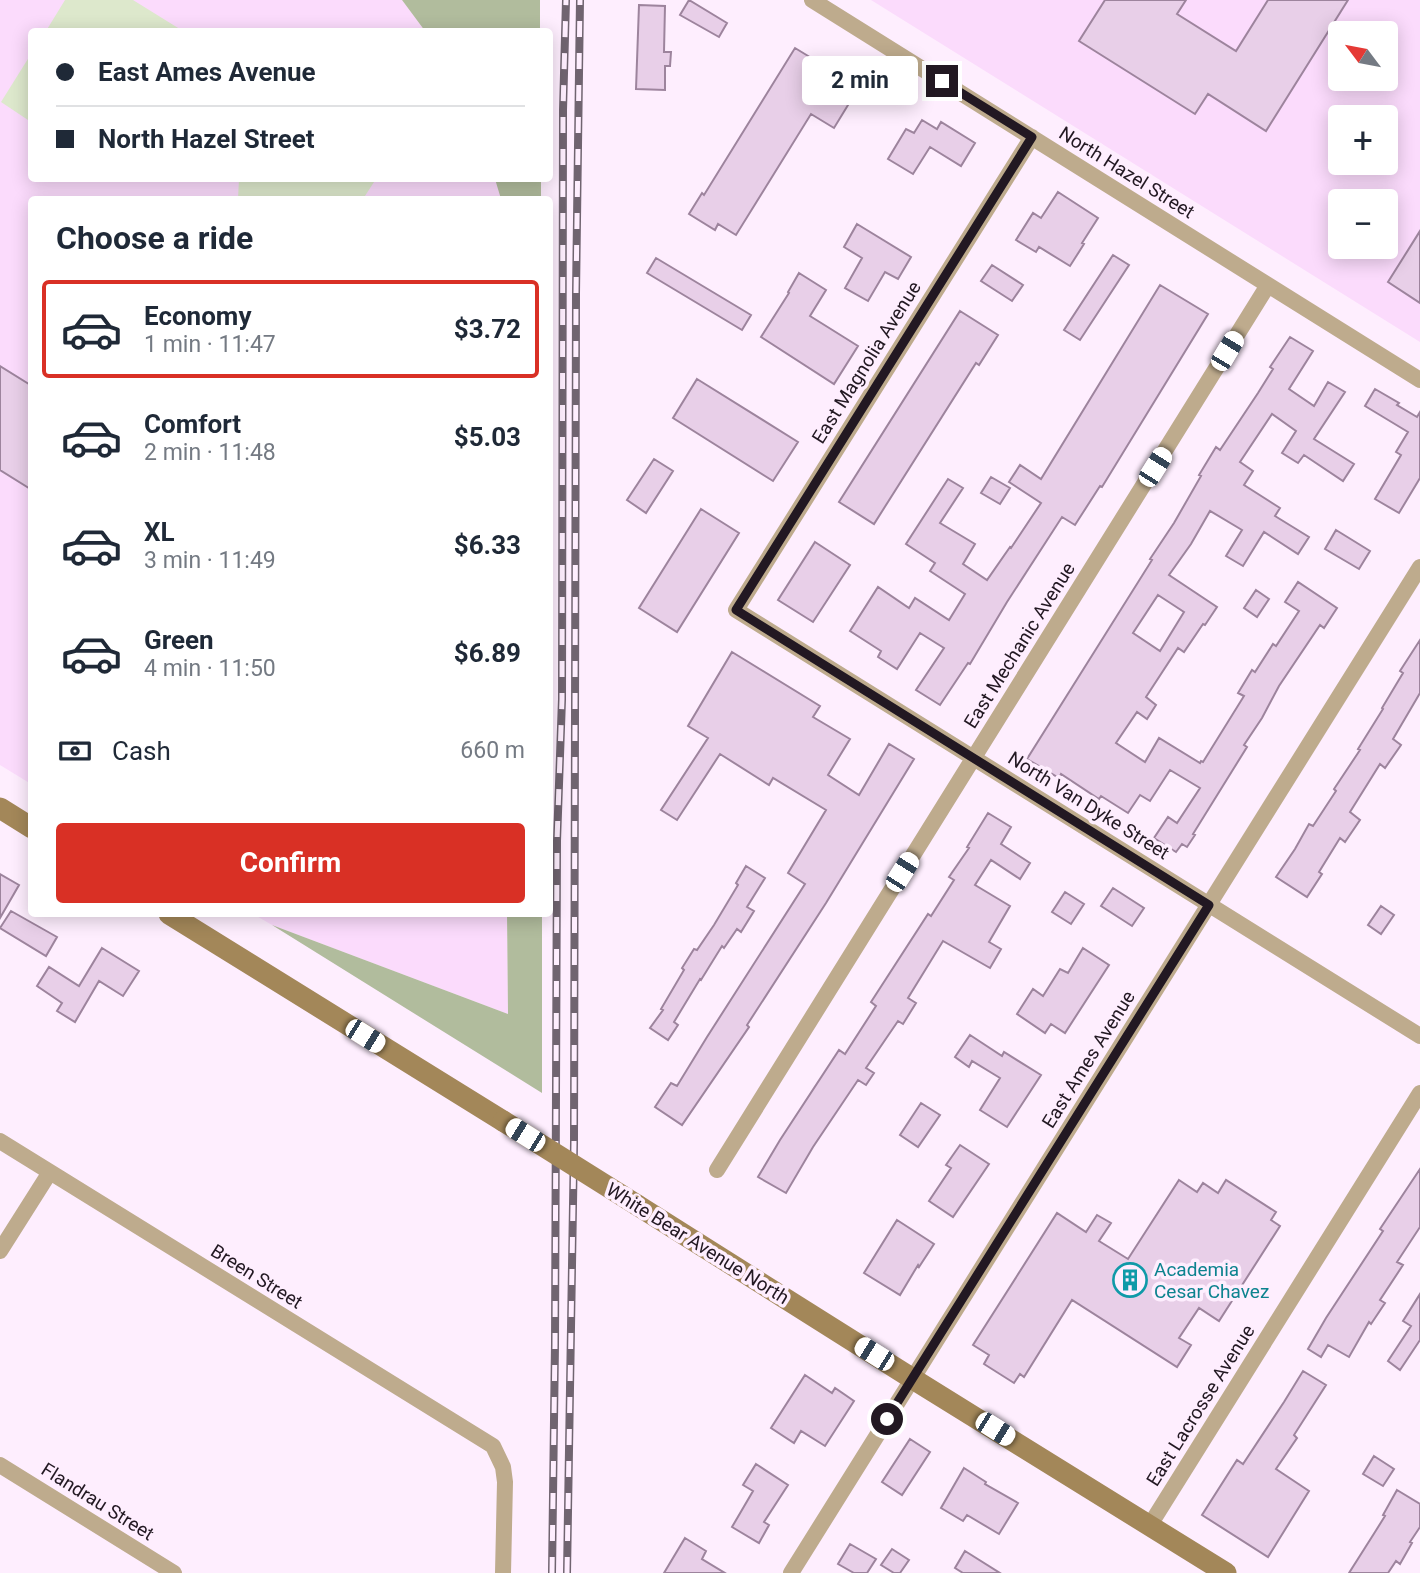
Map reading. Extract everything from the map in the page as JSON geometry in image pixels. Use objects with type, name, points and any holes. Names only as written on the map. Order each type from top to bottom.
[{"type":"main road","points":[[0,808],[28,826]]},
{"type":"main road","name":"White Bear Avenue North","points":[[174,917],[1226,1573]]},
{"type":"street","name":"North Hazel Street","points":[[812,0],[1420,380]]},
{"type":"street","name":"East Magnolia Avenue","points":[[736,610],[1032,137]]},
{"type":"street","name":"East Mechanic Avenue","points":[[717,1170],[1268,285]]},
{"type":"street","name":"East Ames Avenue","points":[[791,1573],[1420,567]]},
{"type":"street","name":"North Van Dyke Street","points":[[736,610],[1420,1036]]},
{"type":"street","name":"East Lacrosse Avenue","points":[[1150,1525],[1420,1093]]},
{"type":"street","name":"Breen Street","points":[[0,1141],[493,1446],[503,1467],[505,1482],[503,1573]]},
{"type":"street","points":[[0,1251],[50,1172]]},
{"type":"street","name":"Flandrau Street","points":[[0,1465],[174,1573]]},
{"type":"shaded area","points":[[0,0],[402,0],[423,28],[28,28],[28,182],[496,182],[501,196],[28,196],[28,782],[0,765]]},
{"type":"shaded area","points":[[871,0],[1420,0],[1420,342]]},
{"type":"shaded area","points":[[258,917],[507,917],[508,1014],[272,925]]},
{"type":"green space","points":[[65,0],[133,0],[178,28],[48,28]]},
{"type":"green space","points":[[402,0],[540,0],[540,28],[423,28]]},
{"type":"green space","points":[[28,59],[28,120],[1,102]]},
{"type":"green space","points":[[239,182],[374,182],[365,196],[238,196]]},
{"type":"green space","points":[[496,182],[541,182],[541,196],[500,196]]},
{"type":"green space","points":[[507,917],[542,917],[542,1093],[272,925],[508,1014]]},
{"type":"building","points":[[689,0],[727,23],[719,37],[680,15]]},
{"type":"building","points":[[1105,0],[1186,0],[1177,14],[1236,51],[1268,0],[1348,0],[1335,21],[1328,21],[1328,32],[1266,131],[1208,94],[1195,114],[1079,41]]},
{"type":"building","points":[[639,5],[665,6],[664,52],[671,52],[670,66],[665,66],[665,90],[636,89]]},
{"type":"building","points":[[795,48],[859,87],[834,128],[811,114],[736,235],[718,224],[715,230],[689,214],[702,193],[704,195]]},
{"type":"building","points":[[922,120],[937,129],[941,122],[975,143],[961,166],[930,147],[913,174],[888,159],[906,129],[914,133]]},
{"type":"building","points":[[1058,192],[1098,218],[1070,266],[1039,247],[1036,252],[1016,240],[1033,213],[1041,218]]},
{"type":"building","points":[[857,224],[911,257],[898,279],[885,272],[868,301],[845,288],[862,258],[844,247]]},
{"type":"building","points":[[1420,231],[1420,303],[1388,282]]},
{"type":"building","points":[[1113,255],[1129,265],[1080,340],[1064,330]]},
{"type":"building","points":[[656,258],[751,315],[742,330],[647,273]]},
{"type":"building","points":[[992,265],[1023,285],[1012,301],[981,281]]},
{"type":"building","points":[[799,273],[826,290],[810,316],[858,346],[834,384],[761,337]]},
{"type":"building","points":[[1160,285],[1208,314],[1102,487],[1100,486],[1075,525],[1062,517],[970,664],[968,663],[940,705],[916,690],[944,648],[920,633],[897,669],[878,657],[881,651],[850,631],[878,587],[909,608],[915,598],[949,620],[965,594],[930,571],[935,563],[906,544],[948,479],[963,488],[940,523],[975,544],[963,564],[987,580],[1041,503],[1009,482],[1020,465],[1041,479]]},
{"type":"building","points":[[960,311],[998,335],[979,365],[976,363],[874,524],[839,502]]},
{"type":"building","points":[[1290,337],[1313,351],[1289,389],[1314,406],[1328,382],[1345,392],[1314,439],[1354,464],[1343,481],[1304,455],[1298,463],[1282,453],[1296,431],[1272,414],[1240,462],[1253,471],[1244,485],[1280,508],[1275,516],[1309,537],[1298,554],[1264,532],[1243,566],[1226,556],[1242,530],[1210,511],[1169,575],[1217,607],[1184,652],[1178,648],[1146,697],[1156,705],[1147,719],[1137,712],[1116,743],[1145,762],[1159,738],[1200,763],[1203,762],[1244,696],[1238,693],[1252,670],[1255,672],[1273,644],[1276,646],[1299,611],[1285,602],[1298,582],[1337,608],[1324,628],[1320,625],[1279,686],[1244,745],[1247,747],[1193,834],[1195,835],[1187,847],[1182,844],[1176,852],[1154,838],[1168,817],[1177,823],[1200,788],[1170,770],[1150,801],[1140,795],[1128,813],[1101,796],[1099,799],[1061,774],[1059,778],[1027,759],[1152,560],[1150,559],[1174,523],[1216,447],[1220,450],[1273,369],[1270,367]],"holes":[[[1158,595],[1184,612],[1160,651],[1133,633]]]},
{"type":"building","points":[[0,366],[28,384],[28,488],[0,470]]},
{"type":"building","points":[[697,379],[798,442],[773,481],[673,418]]},
{"type":"building","points":[[1375,389],[1417,417],[1420,412],[1420,478],[1399,513],[1375,499],[1401,455],[1396,452],[1408,432],[1365,406]]},
{"type":"building","points":[[654,459],[673,471],[646,513],[627,500]]},
{"type":"building","points":[[991,477],[1010,488],[1000,504],[981,493]]},
{"type":"building","points":[[701,509],[739,533],[677,632],[639,608]]},
{"type":"building","points":[[1336,530],[1370,551],[1359,569],[1325,549]]},
{"type":"building","points":[[815,542],[850,565],[813,622],[778,600]]},
{"type":"building","points":[[1256,590],[1269,599],[1257,617],[1244,608]]},
{"type":"building","points":[[1420,640],[1420,693],[1393,739],[1401,745],[1385,768],[1380,764],[1350,812],[1360,820],[1345,842],[1340,838],[1307,897],[1276,877],[1309,824],[1313,826],[1336,791],[1334,789],[1360,750],[1358,749],[1403,673],[1400,671]]},
{"type":"building","points":[[732,652],[820,706],[813,717],[850,739],[828,775],[859,795],[889,744],[914,759],[747,1025],[749,1027],[682,1125],[655,1107],[671,1083],[677,1086],[805,884],[788,873],[826,810],[773,778],[769,785],[720,754],[677,820],[661,810],[708,738],[688,726]]},
{"type":"building","points":[[988,813],[1011,827],[1001,844],[1030,863],[1020,879],[991,860],[975,885],[1010,906],[989,942],[1001,949],[990,968],[943,941],[908,998],[916,1003],[903,1024],[898,1021],[866,1068],[874,1073],[866,1085],[858,1080],[786,1193],[758,1177],[839,1050],[845,1054],[876,1006],[871,1002],[928,914],[931,916],[954,880],[949,877]]},
{"type":"building","points":[[746,866],[765,878],[747,907],[754,911],[741,932],[737,929],[724,948],[722,946],[700,979],[674,1022],[678,1025],[668,1040],[650,1028],[663,1010],[661,1009],[684,970],[682,968],[714,925]]},
{"type":"building","points":[[0,874],[19,885],[0,918]]},
{"type":"building","points":[[1113,888],[1144,908],[1132,926],[1101,906]]},
{"type":"building","points":[[1065,892],[1084,904],[1071,924],[1052,912]]},
{"type":"building","points":[[1381,906],[1394,915],[1381,934],[1368,925]]},
{"type":"building","points":[[11,911],[57,937],[46,956],[0,928]]},
{"type":"building","points":[[102,948],[139,971],[123,996],[99,981],[75,1022],[57,1011],[62,1003],[37,986],[49,967],[79,986]]},
{"type":"building","points":[[1083,948],[1109,965],[1065,1033],[1051,1024],[1045,1033],[1017,1014],[1033,989],[1043,996],[1060,969],[1068,973]]},
{"type":"building","points":[[970,1035],[1002,1056],[1004,1052],[1041,1075],[1007,1127],[980,1110],[1000,1078],[972,1061],[969,1067],[955,1057]]},
{"type":"building","points":[[921,1103],[940,1115],[918,1147],[900,1135]]},
{"type":"building","points":[[960,1145],[989,1164],[953,1217],[929,1201],[951,1168],[946,1165]]},
{"type":"building","points":[[1420,1169],[1420,1227],[1397,1262],[1403,1265],[1380,1300],[1385,1303],[1371,1324],[1369,1322],[1349,1357],[1328,1345],[1321,1357],[1308,1349],[1383,1231],[1380,1229]]},
{"type":"building","name":"Academia Cesar Chavez","points":[[1179,1180],[1197,1192],[1203,1183],[1218,1193],[1226,1180],[1276,1212],[1271,1220],[1280,1226],[1219,1321],[1199,1308],[1179,1338],[1191,1345],[1177,1367],[1072,1300],[1024,1377],[1020,1374],[1014,1383],[984,1364],[989,1355],[973,1345],[1057,1213],[1086,1232],[1097,1215],[1111,1223],[1099,1241],[1128,1259]]},
{"type":"building","points":[[897,1220],[934,1244],[900,1295],[864,1273]]},
{"type":"building","points":[[1420,1294],[1420,1340],[1400,1370],[1388,1361],[1411,1326],[1403,1321]]},
{"type":"building","points":[[1303,1371],[1326,1385],[1294,1435],[1297,1438],[1276,1469],[1309,1491],[1268,1557],[1202,1515],[1237,1460],[1243,1464]]},
{"type":"building","points":[[805,1375],[832,1393],[835,1388],[854,1401],[825,1446],[801,1431],[794,1443],[771,1428]]},
{"type":"building","points":[[910,1439],[930,1452],[902,1495],[882,1482]]},
{"type":"building","points":[[1374,1456],[1394,1469],[1383,1486],[1363,1474]]},
{"type":"building","points":[[756,1464],[788,1485],[764,1522],[769,1525],[759,1543],[732,1527],[753,1491],[743,1485]]},
{"type":"building","points":[[964,1468],[1018,1503],[999,1534],[967,1515],[963,1521],[941,1508]]},
{"type":"building","points":[[1397,1490],[1420,1504],[1420,1527],[1400,1564],[1396,1561],[1388,1573],[1349,1573],[1385,1516],[1383,1515]]},
{"type":"building","points":[[685,1538],[706,1551],[702,1559],[725,1573],[664,1573]]},
{"type":"building","points":[[850,1544],[876,1559],[867,1573],[854,1573],[838,1564]]},
{"type":"building","points":[[892,1549],[909,1560],[900,1573],[894,1573],[881,1565]]},
{"type":"building","points":[[965,1551],[1000,1573],[963,1573],[955,1568]]},
{"type":"railway","points":[[552,1573],[557,841],[562,699],[563,110],[566,0]]},
{"type":"railway","points":[[567,1573],[574,1143],[576,293],[580,0]]},
{"type":"place","name":"Academia Cesar Chavez","points":[[1130,1280]]},
{"type":"route","points":[[887,1419],[1209,905],[736,610],[1032,137],[942,81]]}]
